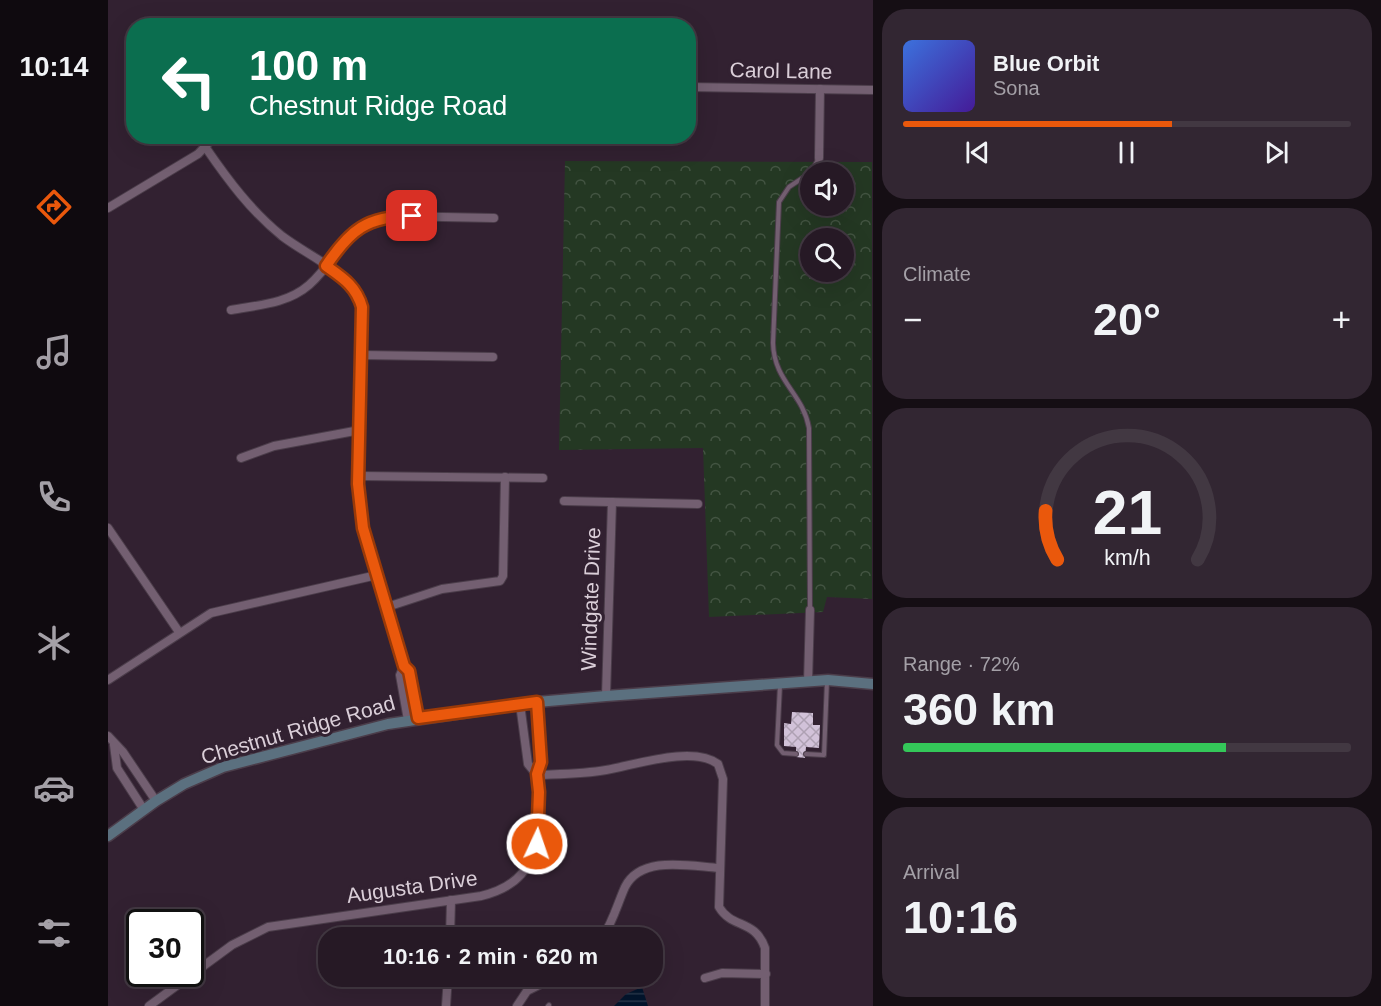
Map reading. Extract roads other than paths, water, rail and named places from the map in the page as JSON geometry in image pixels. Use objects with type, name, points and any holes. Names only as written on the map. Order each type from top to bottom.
[{"type":"street","name":"Carol Lane","points":[[696,87],[873,90]]},
{"type":"street","points":[[819,158],[820,89]]},
{"type":"street","points":[[108,208],[209,144]]},
{"type":"street","points":[[206,148],[223,173],[259,216],[280,234],[348,282],[359,296],[362,314],[358,476],[360,514],[404,666],[409,671],[413,719]]},
{"type":"street","points":[[231,310],[289,298],[308,286],[347,237],[378,219],[391,216],[494,218]]},
{"type":"street","points":[[361,355],[493,357]]},
{"type":"street","points":[[241,458],[274,446],[360,430]]},
{"type":"street","points":[[358,476],[543,478]]},
{"type":"street","points":[[387,607],[442,589],[500,581],[503,576],[505,477]]},
{"type":"street","points":[[564,501],[698,504]]},
{"type":"street","name":"Windgate Drive","points":[[606,696],[612,502]]},
{"type":"street","points":[[108,528],[179,632]]},
{"type":"street","points":[[108,680],[198,620],[224,609],[377,575]]},
{"type":"street","points":[[808,682],[810,610]]},
{"type":"street","name":"Chestnut Ridge Road","points":[[108,836],[184,784],[223,767],[413,719],[520,704],[606,696],[828,680],[873,684]]},
{"type":"street","name":"Augusta Drive","points":[[149,1006],[232,945],[268,927],[481,896],[503,889],[528,865],[538,832],[537,774],[541,762],[537,702]]},
{"type":"street","points":[[520,704],[528,764],[537,774],[595,771],[665,758],[704,756],[712,759],[722,770],[718,907],[728,918],[754,928],[758,933],[765,948],[765,1006]]},
{"type":"street","points":[[108,736],[123,752],[156,801]]},
{"type":"street","points":[[114,745],[117,768],[144,810]]},
{"type":"street","points":[[608,927],[626,886],[640,871],[659,865],[719,868]]},
{"type":"street","points":[[451,927],[452,900]]},
{"type":"street","points":[[705,978],[722,973],[765,974]]},
{"type":"street","points":[[446,1006],[447,987]]},
{"type":"street","points":[[517,1006],[527,991],[535,987]]},
{"type":"lane","points":[[817,162],[819,158]]},
{"type":"lane","points":[[800,180],[789,187],[779,202],[773,343],[775,365],[803,410],[809,428],[810,610]]},
{"type":"lane","points":[[806,754],[824,755],[828,680]]},
{"type":"lane","points":[[780,684],[777,745],[783,753],[796,754]]},
{"type":"water","points":[[642,987],[648,1006],[614,1006],[626,994]]}]
